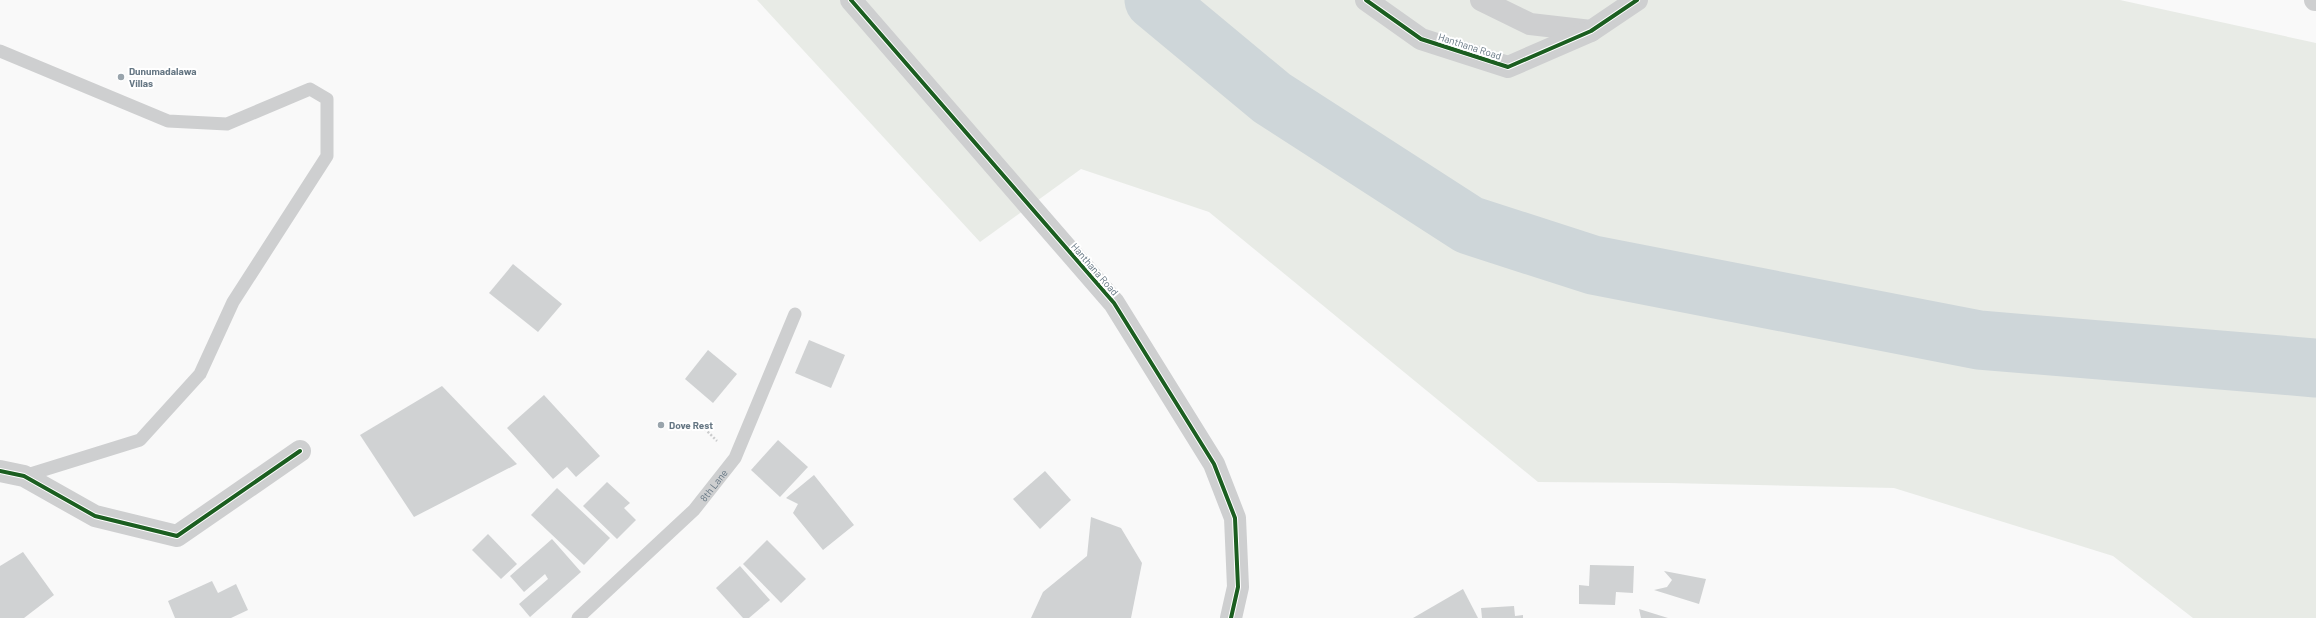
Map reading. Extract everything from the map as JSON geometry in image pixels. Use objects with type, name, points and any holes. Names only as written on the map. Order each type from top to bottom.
[{"type":"street","name":"Hanthana Road","points":[[851,0],[1114,303],[1210,457],[1235,518],[1238,587],[1231,618]]},
{"type":"street","name":"Hanthana Road","points":[[1366,0],[1421,39],[1508,67],[1591,31],[1637,0]]},
{"type":"street","points":[[1481,0],[1530,24],[1591,31]]},
{"type":"street","points":[[0,471],[24,476],[95,516],[178,536],[300,451]]},
{"type":"lane","points":[[0,51],[168,121],[227,124],[310,89],[327,99],[327,156],[233,302],[200,374],[140,440],[24,476]]},
{"type":"lane","name":"8th Lane","points":[[578,618],[694,510],[735,458],[795,314]]},
{"type":"shaded area","points":[[757,0],[2120,0],[2316,43],[2316,618],[2193,618],[2113,556],[1894,488],[1538,482],[1209,212],[1081,169],[980,242]]},
{"type":"building","points":[[513,264],[562,304],[538,332],[489,293]]},
{"type":"building","points":[[809,340],[845,355],[831,388],[795,373]]},
{"type":"building","points":[[708,350],[737,374],[713,403],[685,379]]},
{"type":"building","points":[[442,386],[517,464],[414,517],[360,435]]},
{"type":"building","points":[[544,395],[600,456],[576,477],[567,467],[553,479],[507,428]]},
{"type":"building","points":[[778,440],[808,467],[780,497],[751,470]]},
{"type":"building","points":[[1045,471],[1071,500],[1040,529],[1013,499]]},
{"type":"building","points":[[814,475],[854,525],[823,550],[793,513],[798,504],[786,498]]},
{"type":"building","points":[[607,482],[630,503],[624,508],[636,520],[617,539],[583,506]]},
{"type":"building","points":[[557,488],[610,538],[584,565],[531,515]]},
{"type":"building","points":[[1091,517],[1121,528],[1142,563],[1131,618],[1031,618],[1043,592],[1087,556]]},
{"type":"building","points":[[488,534],[517,564],[501,579],[472,550]]},
{"type":"building","points":[[552,539],[581,572],[530,617],[519,604],[548,579],[545,574],[524,592],[510,576]]},
{"type":"building","points":[[767,540],[806,579],[781,603],[743,564]]},
{"type":"building","points":[[23,552],[54,595],[24,618],[0,618],[0,566]]},
{"type":"building","points":[[1590,565],[1634,566],[1633,593],[1616,592],[1615,605],[1579,604],[1579,585],[1589,586]]},
{"type":"building","points":[[740,566],[770,600],[749,618],[743,618],[716,588]]},
{"type":"building","points":[[1664,571],[1706,579],[1699,604],[1654,590],[1667,587],[1672,580]]},
{"type":"building","points":[[212,581],[218,593],[236,584],[248,610],[231,618],[175,618],[168,601]]},
{"type":"building","points":[[1463,589],[1478,618],[1413,618]]},
{"type":"building","points":[[1514,606],[1515,616],[1523,615],[1523,618],[1482,618],[1481,608]]},
{"type":"building","points":[[1639,609],[1668,618],[1641,618]]},
{"type":"waterway","points":[[1154,0],[1272,98],[1469,225],[1593,265],[1979,340],[2316,368]]},
{"type":"cycle path","points":[[851,0],[1114,303],[1214,464],[1235,518],[1238,587],[1231,618]]},
{"type":"cycle path","points":[[1366,0],[1421,39],[1508,67],[1591,31],[1637,0]]},
{"type":"cycle path","points":[[0,471],[24,476],[95,516],[177,536],[300,451]]},
{"type":"place","name":"Dunumadalawa Villas","points":[[121,77]]},
{"type":"place","name":"Dove Rest","points":[[661,425]]}]
